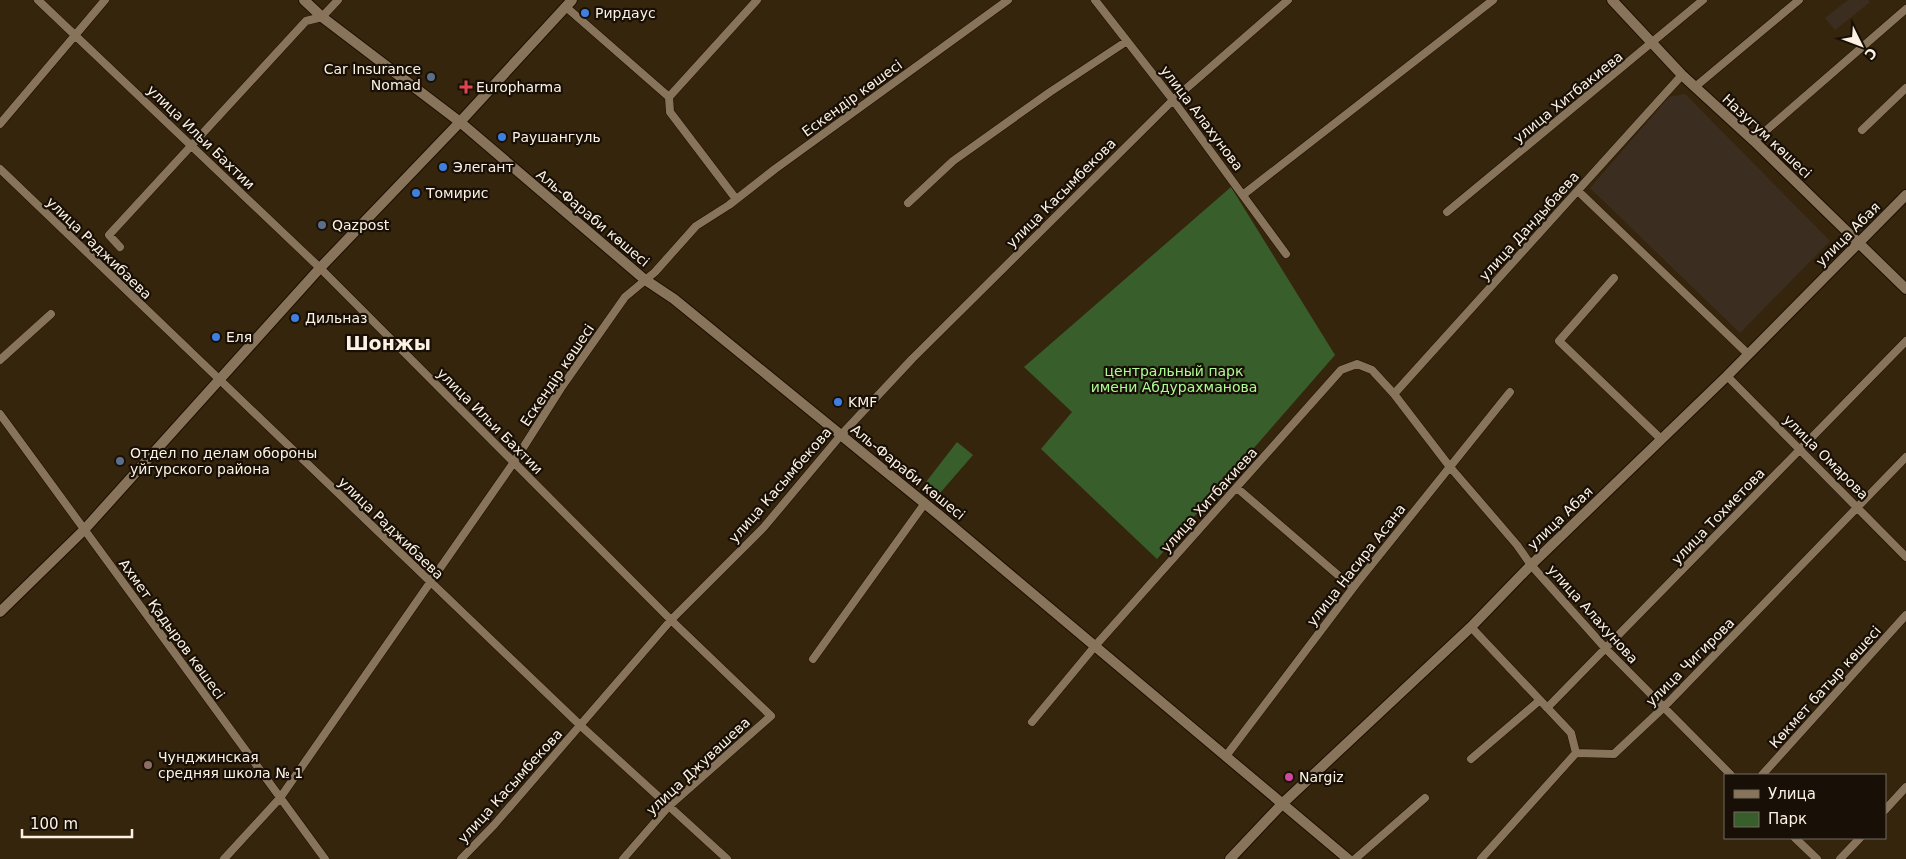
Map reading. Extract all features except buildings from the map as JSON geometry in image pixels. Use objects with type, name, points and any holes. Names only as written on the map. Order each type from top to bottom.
[{"type":"street","name":"улица Ильи Бахтии","points":[[38,0],[320,268],[671,620],[771,716]]},
{"type":"street","points":[[0,124],[105,0]]},
{"type":"street","name":"Аль-Фараби көшесі","points":[[304,0],[322,17],[460,122],[644,279],[674,299],[924,503],[1348,859]]},
{"type":"street","points":[[120,247],[109,235],[306,21],[322,17],[338,0]]},
{"type":"street","points":[[669,97],[757,0]]},
{"type":"street","name":"Ескендір көшесі","points":[[224,859],[280,798],[429,581],[514,462],[562,388],[620,305],[644,279],[655,272],[696,226],[736,200],[1008,0]]},
{"type":"street","name":"улица Алахунова","points":[[1095,0],[1244,194],[1286,254]]},
{"type":"street","name":"улица Касымбекова","points":[[461,859],[494,825],[581,726],[671,620],[764,527],[841,435],[912,358],[1173,100],[1288,0]]},
{"type":"street","points":[[1244,194],[1494,0]]},
{"type":"street","name":"Назугум көшесі","points":[[1612,0],[1682,75],[1754,141],[1906,288]]},
{"type":"street","name":"улица Хитбакиева","points":[[1447,212],[1703,0]]},
{"type":"street","points":[[1695,87],[1799,0]]},
{"type":"street","points":[[0,612],[84,530],[320,268],[460,122],[569,3],[669,97],[670,112],[736,200]]},
{"type":"street","points":[[1754,141],[1906,9]]},
{"type":"street","points":[[908,203],[953,161],[1050,92],[1126,42]]},
{"type":"street","name":"улица Дандыбаева","points":[[1394,394],[1682,75]]},
{"type":"street","points":[[1862,130],[1906,88]]},
{"type":"street","name":"улица Раджибаева","points":[[0,169],[581,726],[727,859]]},
{"type":"street","points":[[1578,191],[1748,354]]},
{"type":"street","name":"улица Абая","points":[[1230,859],[1282,804],[1471,627],[1531,565],[1727,376],[1906,195]]},
{"type":"street","points":[[1614,278],[1559,341],[1661,439]]},
{"type":"street","points":[[0,360],[51,314]]},
{"type":"street","name":"улица Тохметова","points":[[1547,708],[1906,341]]},
{"type":"street","name":"улица Алахунова","points":[[1341,370],[1357,364],[1372,370],[1394,394],[1450,467],[1531,565],[1606,649],[1730,774]]},
{"type":"street","name":"улица Хитбакиева","points":[[1032,722],[1096,646],[1341,370]]},
{"type":"street","name":"улица Омарова","points":[[1727,376],[1906,557]]},
{"type":"street","name":"улица Насира Асана","points":[[1226,756],[1352,588],[1510,392]]},
{"type":"street","name":"Ахмет Қадыров көшесі","points":[[0,414],[325,859]]},
{"type":"street","name":"улица Чигирова","points":[[1576,753],[1614,754],[1663,708],[1906,457]]},
{"type":"street","points":[[1236,488],[1352,588]]},
{"type":"street","points":[[813,659],[924,503]]},
{"type":"street","name":"Көкмет батыр көшесі","points":[[1763,774],[1906,614]]},
{"type":"street","points":[[1471,627],[1571,733],[1576,753],[1481,859]]},
{"type":"street","points":[[1471,759],[1540,700]]},
{"type":"street","name":"улица Джувашева","points":[[623,859],[669,806],[771,716]]},
{"type":"street","points":[[1886,809],[1906,787]]},
{"type":"street","points":[[1355,859],[1425,798]]},
{"type":"street","points":[[1796,839],[1817,859]]},
{"type":"street","points":[[1840,859],[1859,839]]},
{"type":"shaded area","points":[[1848,0],[1868,0],[1870,2],[1835,30],[1825,18]]},
{"type":"shaded area","points":[[1685,94],[1830,241],[1740,333],[1590,188],[1669,97]]},
{"type":"green space","name":"центральный парк имени Абдурахманова","points":[[1231,187],[1335,355],[1157,559],[1041,449],[1072,412],[1024,367]]},
{"type":"green space","points":[[957,442],[973,455],[940,493],[926,482]]},
{"type":"place","name":"Рирдаус","points":[[585,13]]},
{"type":"place","name":"Car Insurance Nomad","points":[[431,77]]},
{"type":"place","name":"Europharma","points":[[466,87]]},
{"type":"place","name":"Раушангуль","points":[[502,137]]},
{"type":"place","name":"Элегант","points":[[443,167]]},
{"type":"place","name":"Томирис","points":[[416,193]]},
{"type":"place","name":"Qazpost","points":[[322,225]]},
{"type":"place","name":"Дильназ","points":[[295,318]]},
{"type":"place","name":"Еля","points":[[216,337]]},
{"type":"place","name":"KMF","points":[[838,402]]},
{"type":"place","name":"Отдел по делам обороны уйгурского района","points":[[120,461]]},
{"type":"place","name":"Чунджинская средняя школа № 1","points":[[148,765]]},
{"type":"place","name":"Nargiz","points":[[1289,777]]},
{"type":"district","name":"Шонжы","points":[[388,343]]}]
